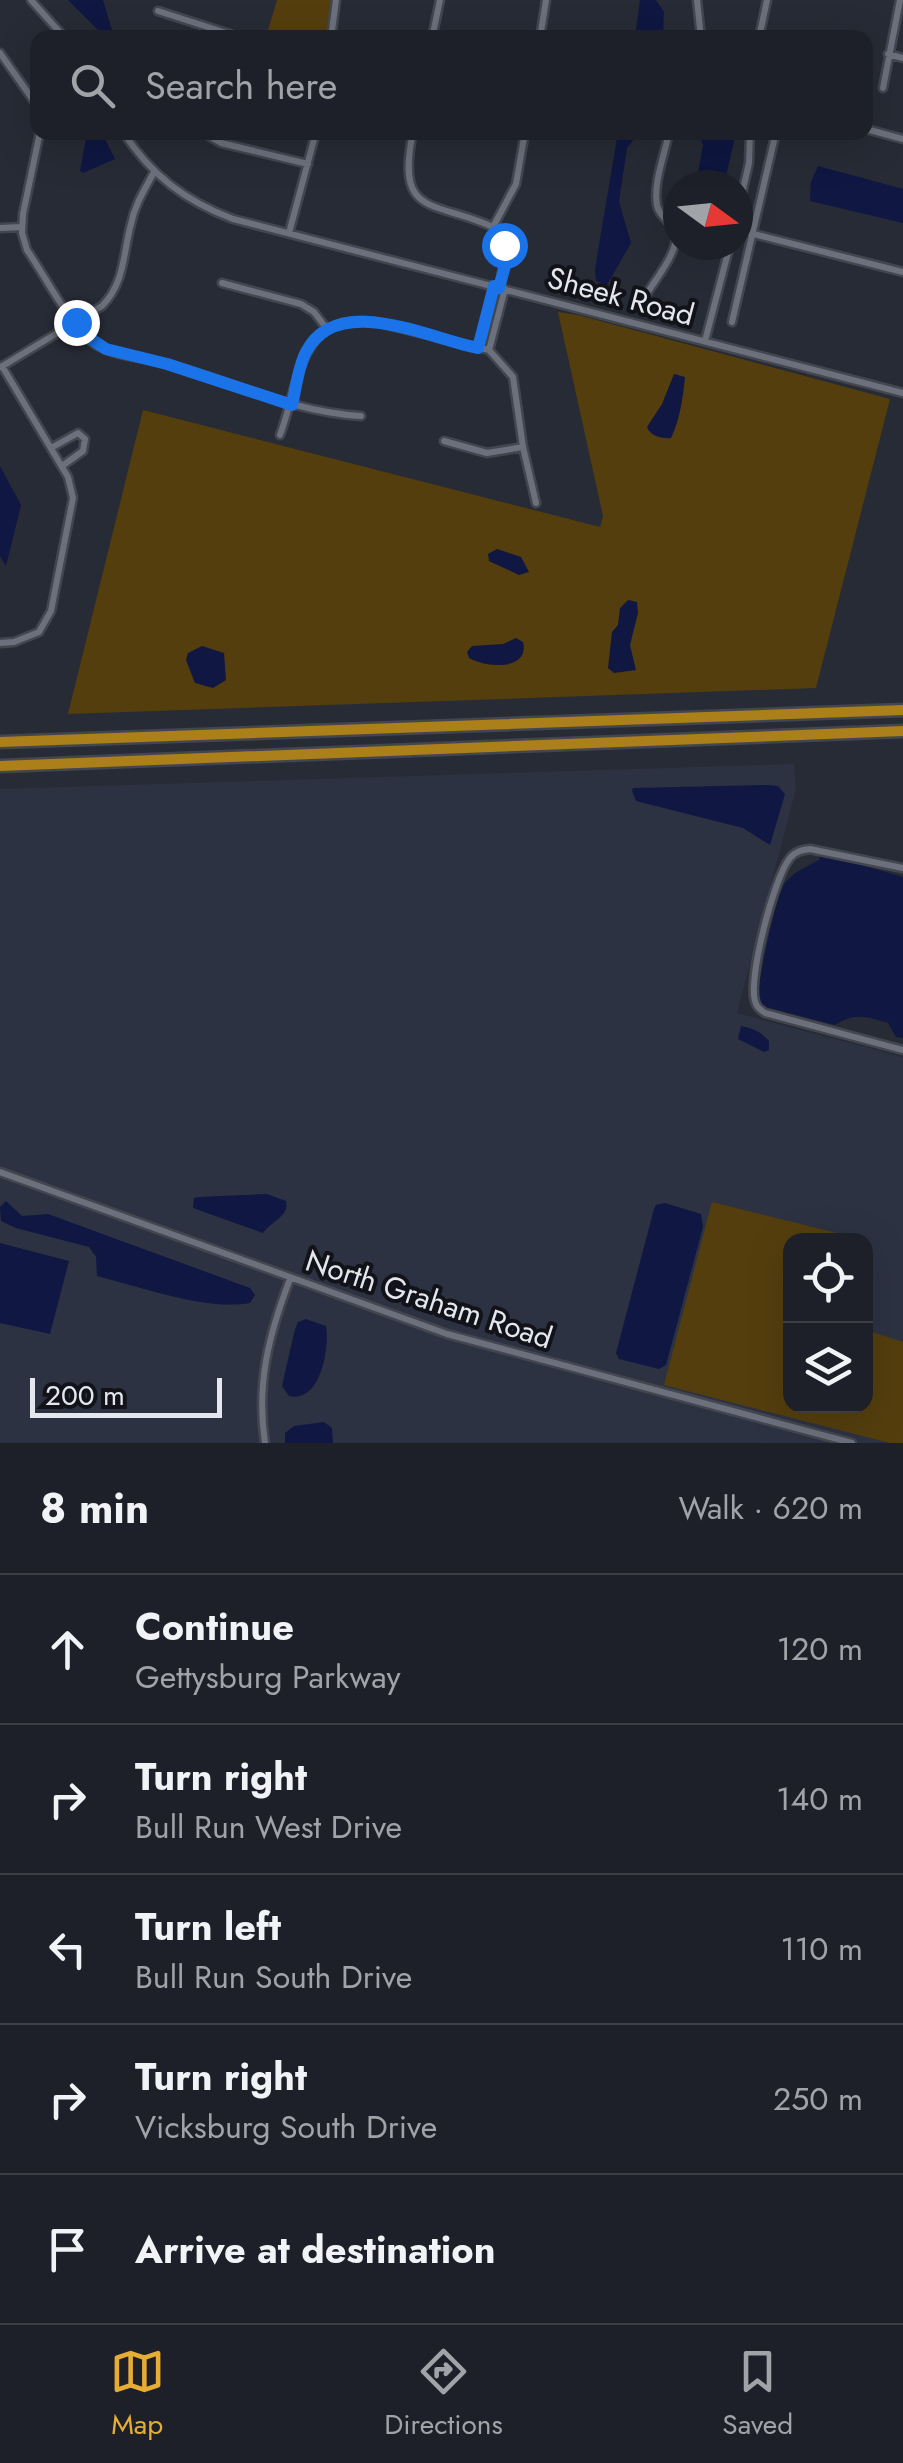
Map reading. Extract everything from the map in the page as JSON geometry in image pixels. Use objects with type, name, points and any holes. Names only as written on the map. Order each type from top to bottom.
[{"type":"highway","points":[[0,742],[903,710]]},
{"type":"highway","points":[[0,766],[903,734]]},
{"type":"street","points":[[31,0],[58,30]]},
{"type":"street","points":[[332,30],[336,0]]},
{"type":"street","points":[[434,30],[440,0]]},
{"type":"street","points":[[541,30],[546,0]]},
{"type":"street","points":[[697,0],[700,30]]},
{"type":"street","points":[[760,30],[767,0]]},
{"type":"street","points":[[884,88],[900,0]]},
{"type":"street","points":[[158,11],[217,30]]},
{"type":"street","points":[[0,53],[30,96]]},
{"type":"street","points":[[888,54],[903,58]]},
{"type":"street","points":[[873,131],[903,139]]},
{"type":"street","points":[[38,140],[22,227],[28,250],[82,333],[106,349],[167,364],[292,405],[361,416]]},
{"type":"street","name":"Sheek Road","points":[[129,140],[154,172],[182,195],[210,210],[289,234],[903,393]]},
{"type":"street","points":[[217,140],[308,164]]},
{"type":"street","points":[[289,234],[314,140]]},
{"type":"street","points":[[411,140],[406,169],[415,193],[430,206],[493,227],[506,253],[489,350]]},
{"type":"street","points":[[493,227],[516,184],[524,140]]},
{"type":"street","points":[[646,296],[677,234],[661,217],[656,196],[668,140]]},
{"type":"street","points":[[747,170],[749,140]]},
{"type":"street","points":[[753,230],[774,140]]},
{"type":"street","points":[[0,643],[39,632],[51,610],[73,498],[62,466],[1,367],[112,296],[120,280],[137,202],[154,172]]},
{"type":"street","points":[[0,228],[22,227]]},
{"type":"street","points":[[753,234],[903,272]]},
{"type":"street","points":[[705,341],[726,260]]},
{"type":"street","points":[[732,322],[746,260]]},
{"type":"street","points":[[222,283],[302,304],[327,329]]},
{"type":"street","points":[[478,348],[499,288]]},
{"type":"street","points":[[280,435],[305,354],[314,339],[344,321],[357,320],[489,350],[512,377],[522,446],[536,502]]},
{"type":"street","points":[[51,448],[70,436],[81,434],[85,438],[83,451],[62,466]]},
{"type":"street","points":[[444,441],[487,453],[522,446]]},
{"type":"street","points":[[903,868],[810,848],[796,853],[781,874],[754,990],[755,1002],[765,1013],[903,1050]]},
{"type":"street","name":"North Graham Road","points":[[0,1172],[446,1334],[852,1443]]},
{"type":"street","points":[[264,1443],[260,1396],[264,1358],[290,1279]]},
{"type":"shaded area","points":[[68,0],[103,0],[112,30],[98,30]]},
{"type":"shaded area","points":[[277,0],[332,0],[328,30],[268,30]]},
{"type":"shaded area","points":[[640,0],[656,0],[664,12],[663,30],[636,30]]},
{"type":"shaded area","points":[[86,140],[106,140],[115,159],[80,171]]},
{"type":"shaded area","points":[[617,140],[633,140],[627,148],[619,202],[631,243],[607,285],[596,281]]},
{"type":"shaded area","points":[[701,140],[734,140],[727,170],[699,170]]},
{"type":"shaded area","points":[[818,166],[903,189],[903,223],[810,201],[811,182]]},
{"type":"shaded area","points":[[558,312],[890,399],[816,688],[68,714],[143,410],[600,527],[603,516]]},
{"type":"shaded area","points":[[674,374],[685,377],[681,408],[671,438],[660,437],[647,427]]},
{"type":"shaded area","points":[[0,466],[21,505],[6,566],[0,556]]},
{"type":"shaded area","points":[[497,549],[521,557],[529,572],[519,575],[489,561],[488,554]]},
{"type":"shaded area","points":[[628,600],[637,602],[630,645],[636,670],[614,673],[608,668],[612,632],[618,625],[620,608]]},
{"type":"shaded area","points":[[516,638],[523,642],[523,651],[513,662],[495,665],[469,658],[467,652],[472,646],[503,644]]},
{"type":"shaded area","points":[[202,646],[224,653],[226,680],[213,688],[195,683],[186,660],[188,653]]},
{"type":"shaded area","points":[[794,764],[796,789],[737,1013],[903,1057],[903,1443],[0,1443],[0,789]]},
{"type":"shaded area","points":[[778,786],[785,794],[770,845],[743,828],[636,801],[632,791],[633,788]]},
{"type":"shaded area","points":[[826,855],[903,877],[903,1038],[896,1037],[888,1023],[873,1019],[855,1017],[835,1025],[758,1002],[781,891],[792,876]]},
{"type":"shaded area","points":[[741,1026],[763,1035],[769,1041],[769,1050],[764,1052],[738,1039]]},
{"type":"shaded area","points":[[267,1194],[286,1201],[286,1206],[283,1215],[263,1233],[193,1208],[194,1198],[199,1197]]},
{"type":"shaded area","points":[[6,1201],[22,1216],[48,1214],[250,1288],[255,1295],[250,1303],[214,1304],[97,1276],[96,1257],[89,1247],[1,1221],[0,1207]]},
{"type":"shaded area","points":[[712,1202],[837,1233],[783,1233],[783,1413],[873,1413],[873,1332],[903,1342],[903,1443],[890,1443],[664,1385]]},
{"type":"shaded area","points":[[665,1203],[701,1214],[703,1227],[666,1365],[659,1369],[619,1359],[616,1353],[654,1209]]},
{"type":"shaded area","points":[[0,1243],[69,1261],[50,1334],[0,1323]]},
{"type":"shaded area","points":[[306,1319],[326,1326],[324,1360],[321,1373],[308,1392],[289,1396],[282,1386],[295,1329],[298,1322]]},
{"type":"shaded area","points":[[324,1422],[332,1428],[333,1443],[285,1443],[285,1433],[294,1426]]},
{"type":"route","points":[[76,322],[82,333],[106,349],[167,364],[292,405],[305,354],[314,339],[344,321],[374,322],[478,348],[494,286],[499,288],[506,262],[504,245]]}]
